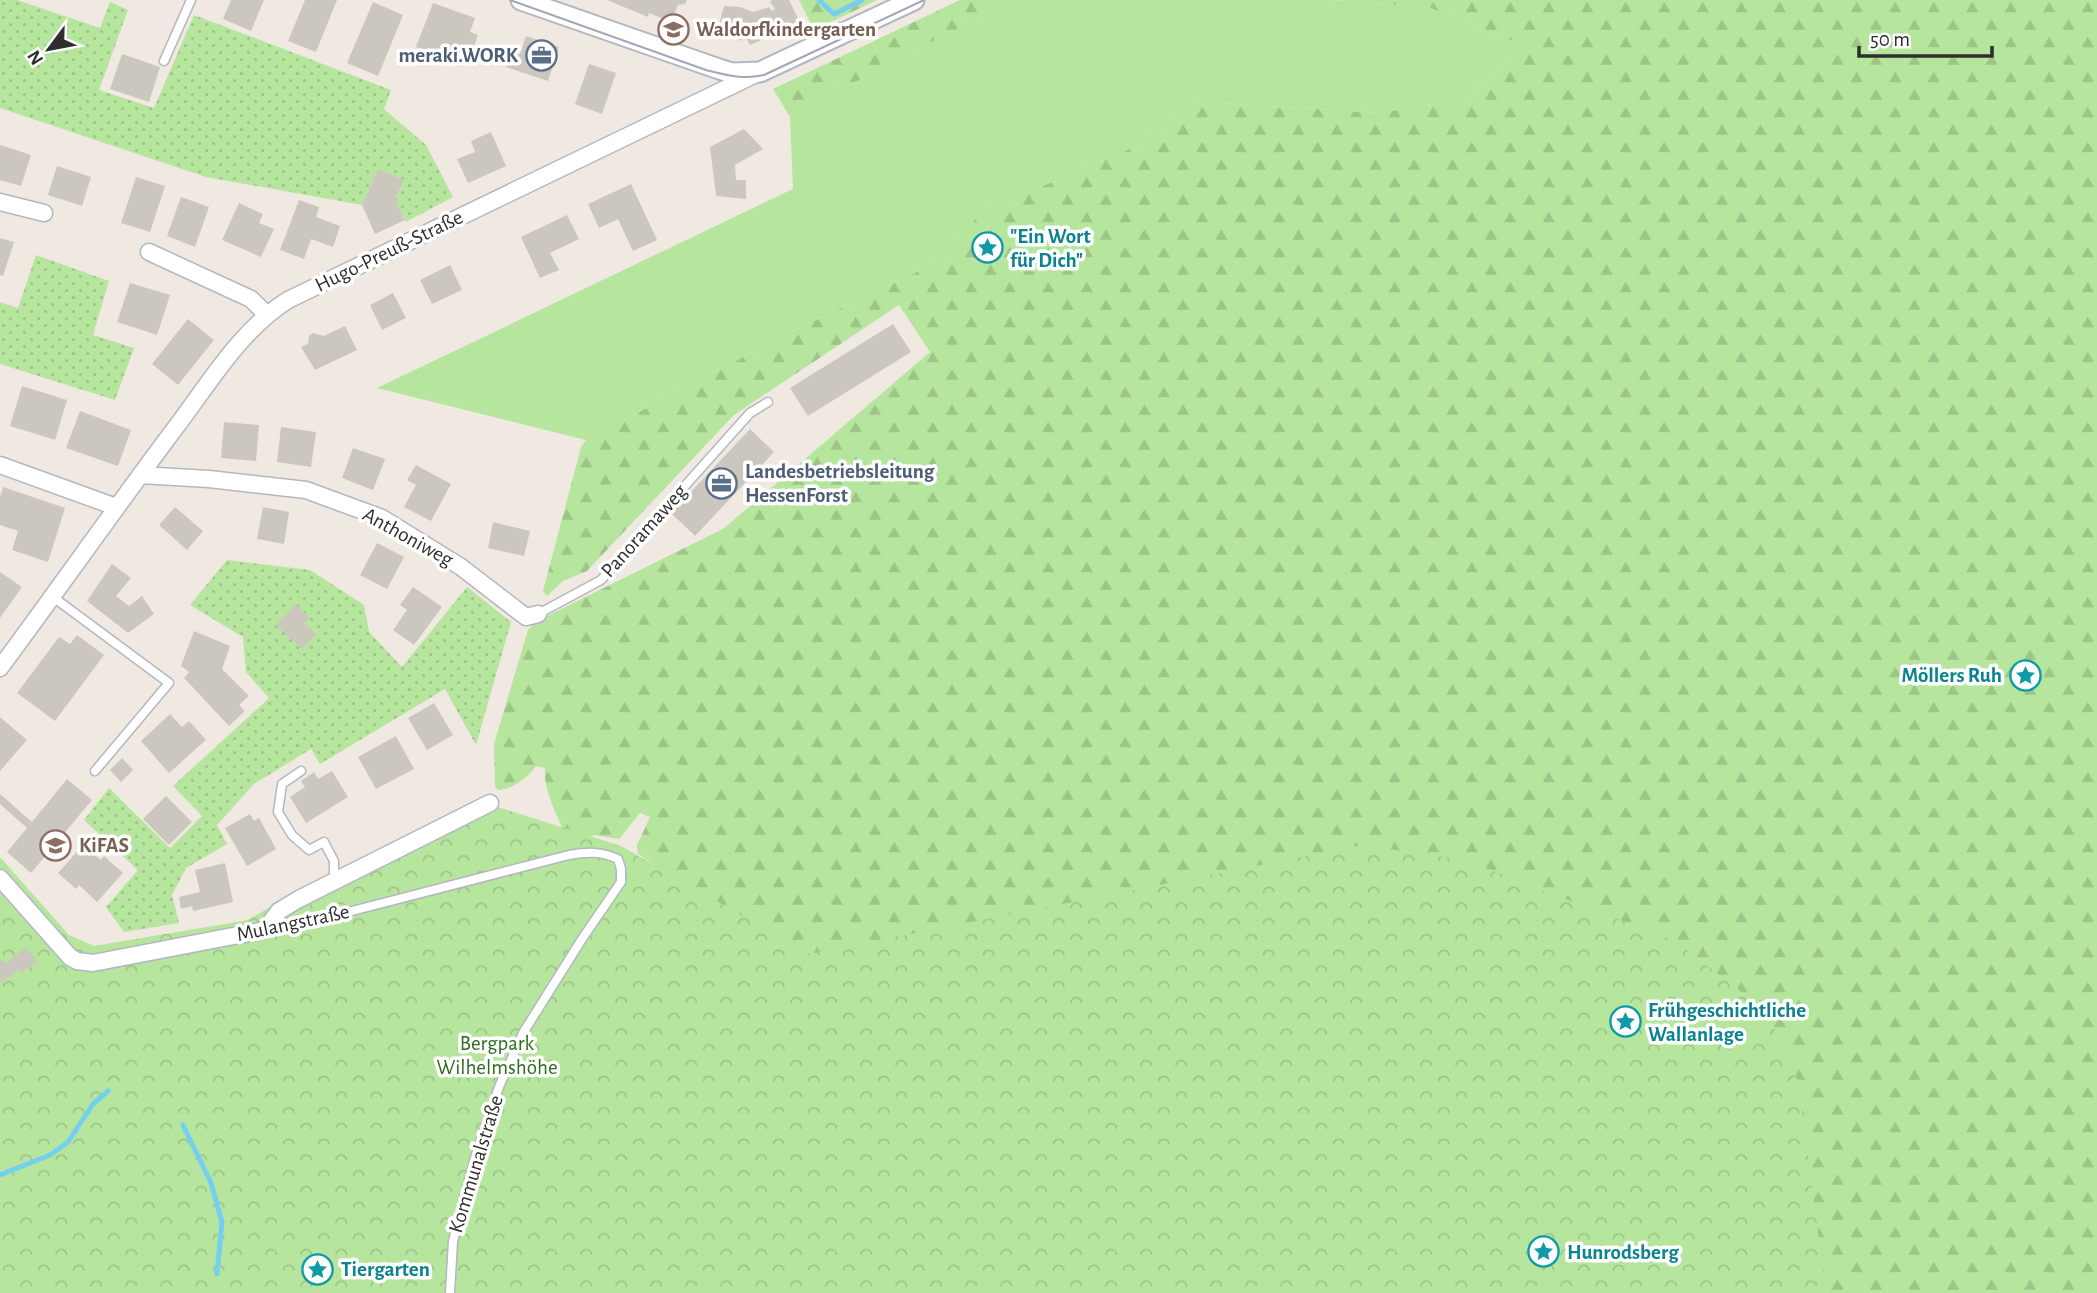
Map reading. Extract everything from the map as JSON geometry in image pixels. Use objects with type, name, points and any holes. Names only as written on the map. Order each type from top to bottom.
[{"type":"street","points":[[521,0],[732,73],[760,72]]},
{"type":"street","name":"Hugo-Preuß-Straße","points":[[0,668],[139,475],[235,348],[266,314],[300,294],[914,0]]},
{"type":"street","points":[[0,202],[44,214]]},
{"type":"street","points":[[149,252],[251,299],[266,314]]},
{"type":"street","points":[[0,465],[116,507]]},
{"type":"street","name":"Anthoniweg","points":[[139,475],[209,479],[306,490],[382,518],[461,567],[526,617],[538,614]]},
{"type":"street","points":[[265,930],[279,911],[490,803]]},
{"type":"street","name":"Mulangstraße","points":[[0,878],[70,957],[77,961],[93,963],[265,930]]},
{"type":"lane","points":[[164,61],[191,0]]},
{"type":"lane","name":"Panoramaweg","points":[[538,614],[601,580],[750,413],[768,402]]},
{"type":"lane","points":[[53,597],[169,683],[95,771]]},
{"type":"lane","points":[[301,771],[282,784],[278,812],[292,835],[309,850],[324,842],[334,860],[334,881]]},
{"type":"lane","name":"Mulangstraße","points":[[265,930],[290,927],[569,855],[593,852],[618,859]]},
{"type":"lane","name":"Kommunalstraße","points":[[450,1293],[453,1241],[475,1158],[499,1087],[523,1033],[621,882],[618,859]]},
{"type":"green space","points":[[0,0],[17,0],[100,28],[110,2],[128,10],[99,90],[154,108],[194,15],[391,90],[384,109],[426,145],[453,197],[406,222],[395,199],[404,180],[378,169],[362,205],[206,177],[0,108]]},
{"type":"green space","points":[[799,0],[877,0],[814,30]]},
{"type":"green space","points":[[960,0],[1004,0],[948,35],[900,54],[860,80],[808,99],[790,117],[773,89]]},
{"type":"green space","points":[[1004,0],[1333,0],[1428,7],[1527,46],[1465,98],[1381,113],[1202,102],[1128,150],[981,212],[942,260],[791,332],[586,440],[377,388],[793,189],[790,117],[808,99],[860,80],[900,54],[948,35]]},
{"type":"green space","points":[[1334,0],[2097,0],[2097,1293],[458,1293],[654,865],[638,854],[637,845],[650,817],[640,813],[619,839],[594,835],[581,843],[566,836],[548,794],[545,768],[536,766],[524,779],[509,788],[498,790],[495,786],[494,744],[528,630],[535,622],[723,529],[930,352],[899,305],[734,415],[587,571],[563,581],[547,596],[543,591],[581,447],[586,440],[791,332],[942,260],[981,212],[1128,150],[1202,102],[1381,113],[1465,98],[1526,46],[1428,7]]},
{"type":"green space","points":[[36,255],[109,281],[93,335],[134,348],[115,400],[0,364],[0,302],[18,308]]},
{"type":"green space","points":[[227,560],[310,570],[364,605],[369,632],[402,667],[467,587],[511,622],[476,745],[445,689],[320,764],[311,749],[254,784],[217,825],[227,844],[186,868],[172,895],[179,923],[124,932],[106,907],[138,870],[84,820],[109,788],[170,848],[202,816],[173,786],[269,698],[246,672],[243,637],[190,605]]},
{"type":"green space","name":"Bergpark Wilhelmshöhe","points":[[476,800],[621,846],[809,954],[1362,845],[1464,860],[1673,940],[1756,1003],[1783,1040],[1798,1079],[1826,1293],[0,1293],[0,857],[69,935],[94,946],[248,920],[292,894]]},
{"type":"building","points":[[231,0],[264,0],[251,31],[223,19]]},
{"type":"building","points":[[305,0],[337,0],[316,52],[288,41]]},
{"type":"building","points":[[607,0],[687,0],[685,4],[678,5],[671,22],[649,13],[648,17]]},
{"type":"building","points":[[789,0],[800,22],[785,29],[783,25],[780,26],[781,31],[750,45],[747,40],[742,41],[717,32],[724,6],[740,7],[753,12],[769,7],[772,11],[775,9],[770,2]]},
{"type":"building","points":[[373,2],[403,15],[378,76],[347,63]]},
{"type":"building","points":[[433,3],[475,18],[470,32],[478,35],[471,55],[453,49],[451,54],[438,49],[436,54],[416,47]]},
{"type":"building","points":[[526,36],[559,47],[548,81],[506,67],[512,51],[520,54]]},
{"type":"building","points":[[122,54],[160,67],[149,102],[110,89]]},
{"type":"building","points":[[589,64],[616,73],[602,114],[575,104]]},
{"type":"building","points":[[744,129],[763,149],[735,165],[736,180],[746,180],[746,199],[716,196],[710,147]]},
{"type":"building","points":[[491,132],[506,166],[468,183],[457,159],[475,152],[471,141]]},
{"type":"building","points":[[0,145],[31,155],[21,186],[0,180]]},
{"type":"building","points":[[57,166],[91,177],[82,206],[48,195]]},
{"type":"building","points":[[378,169],[404,180],[395,199],[405,220],[375,234],[362,205]]},
{"type":"building","points":[[136,177],[165,186],[150,232],[121,223]]},
{"type":"building","points":[[631,184],[657,240],[633,251],[618,219],[599,228],[588,204]]},
{"type":"building","points":[[181,197],[209,207],[195,247],[167,236]]},
{"type":"building","points":[[299,200],[319,207],[316,217],[340,226],[333,247],[311,239],[304,259],[280,250]]},
{"type":"building","points":[[239,203],[263,214],[259,223],[274,229],[261,257],[222,240]]},
{"type":"building","points":[[567,215],[579,239],[550,253],[559,270],[540,278],[521,237]]},
{"type":"building","points":[[0,238],[14,242],[3,276],[0,275]]},
{"type":"building","points":[[450,265],[462,290],[432,304],[420,280]]},
{"type":"building","points":[[130,283],[170,295],[157,335],[117,322]]},
{"type":"building","points":[[393,293],[406,318],[382,330],[370,305]]},
{"type":"building","points":[[188,319],[214,340],[178,385],[152,364]]},
{"type":"building","points":[[893,324],[911,352],[808,416],[790,388]]},
{"type":"building","points":[[345,326],[357,350],[315,370],[301,347],[308,344],[309,336],[313,333],[324,336]]},
{"type":"building","points":[[22,386],[67,400],[55,440],[10,426]]},
{"type":"building","points":[[80,411],[131,430],[118,466],[66,448]]},
{"type":"building","points":[[224,422],[259,425],[256,461],[221,458]]},
{"type":"building","points":[[281,427],[316,432],[311,467],[277,462]]},
{"type":"building","points":[[750,429],[774,452],[695,536],[671,513]]},
{"type":"building","points":[[353,448],[385,459],[373,490],[342,478]]},
{"type":"building","points":[[416,465],[451,484],[431,521],[404,507],[416,485],[407,480]]},
{"type":"building","points":[[3,487],[65,508],[48,562],[12,550],[18,531],[0,525],[0,497]]},
{"type":"building","points":[[175,507],[203,531],[187,550],[159,525]]},
{"type":"building","points":[[263,507],[289,512],[284,544],[257,539]]},
{"type":"building","points":[[493,522],[530,531],[524,556],[488,548]]},
{"type":"building","points":[[377,543],[404,557],[387,589],[360,575]]},
{"type":"building","points":[[112,564],[131,578],[116,596],[129,606],[142,596],[154,614],[128,633],[87,601]]},
{"type":"building","points":[[0,572],[22,587],[0,618]]},
{"type":"building","points":[[413,587],[442,607],[414,645],[393,630],[407,610],[400,605]]},
{"type":"building","points":[[296,604],[310,618],[304,623],[316,634],[302,649],[276,625]]},
{"type":"building","points":[[194,631],[230,646],[222,669],[249,696],[239,705],[245,711],[229,726],[184,678],[189,672],[181,666]]},
{"type":"building","points":[[77,635],[104,655],[55,721],[17,693],[59,637],[70,644]]},
{"type":"building","points":[[434,703],[453,735],[427,750],[408,718]]},
{"type":"building","points":[[170,714],[182,727],[189,721],[206,740],[169,773],[141,741]]},
{"type":"building","points":[[0,717],[27,740],[0,771]]},
{"type":"building","points":[[396,736],[414,769],[376,789],[358,757]]},
{"type":"building","points":[[122,758],[133,770],[121,782],[110,770]]},
{"type":"building","points":[[332,771],[348,797],[306,823],[290,797],[305,787],[301,781],[314,772],[318,779]]},
{"type":"building","points":[[67,779],[92,800],[31,873],[7,852],[27,828],[0,804],[0,794],[32,822]]},
{"type":"building","points":[[166,796],[192,822],[169,845],[143,819]]},
{"type":"building","points":[[250,814],[254,821],[259,818],[276,849],[247,866],[225,828]]},
{"type":"building","points":[[83,845],[101,860],[104,856],[123,873],[97,902],[79,885],[76,889],[58,873]]},
{"type":"building","points":[[225,863],[233,902],[193,911],[192,906],[181,909],[179,897],[200,892],[195,870]]},
{"type":"building","points":[[26,947],[37,961],[22,973],[19,969],[0,984],[0,958],[5,964]]},
{"type":"waterway","points":[[819,0],[834,14],[862,0]]},
{"type":"waterway","points":[[0,1175],[50,1155],[68,1142],[93,1104],[108,1091]]},
{"type":"waterway","points":[[183,1125],[211,1183],[222,1222],[217,1274]]},
{"type":"tram line","points":[[510,0],[706,70],[749,77],[764,75],[924,0]]},
{"type":"place","name":"Waldorfkindergarten","points":[[673,29]]},
{"type":"place","name":"meraki.WORK","points":[[541,55]]},
{"type":"place","name":"\"Ein Wort für Dich\"","points":[[987,248]]},
{"type":"place","name":"Landesbetriebsleitung HessenForst","points":[[722,483]]},
{"type":"place","name":"Möllers Ruh","points":[[2025,675]]},
{"type":"place","name":"KiFAS","points":[[56,845]]},
{"type":"place","name":"Frühgeschichtliche Wallanlage","points":[[1625,1022]]},
{"type":"place","name":"Hunrodsberg","points":[[1544,1252]]},
{"type":"place","name":"Tiergarten","points":[[318,1269]]}]
